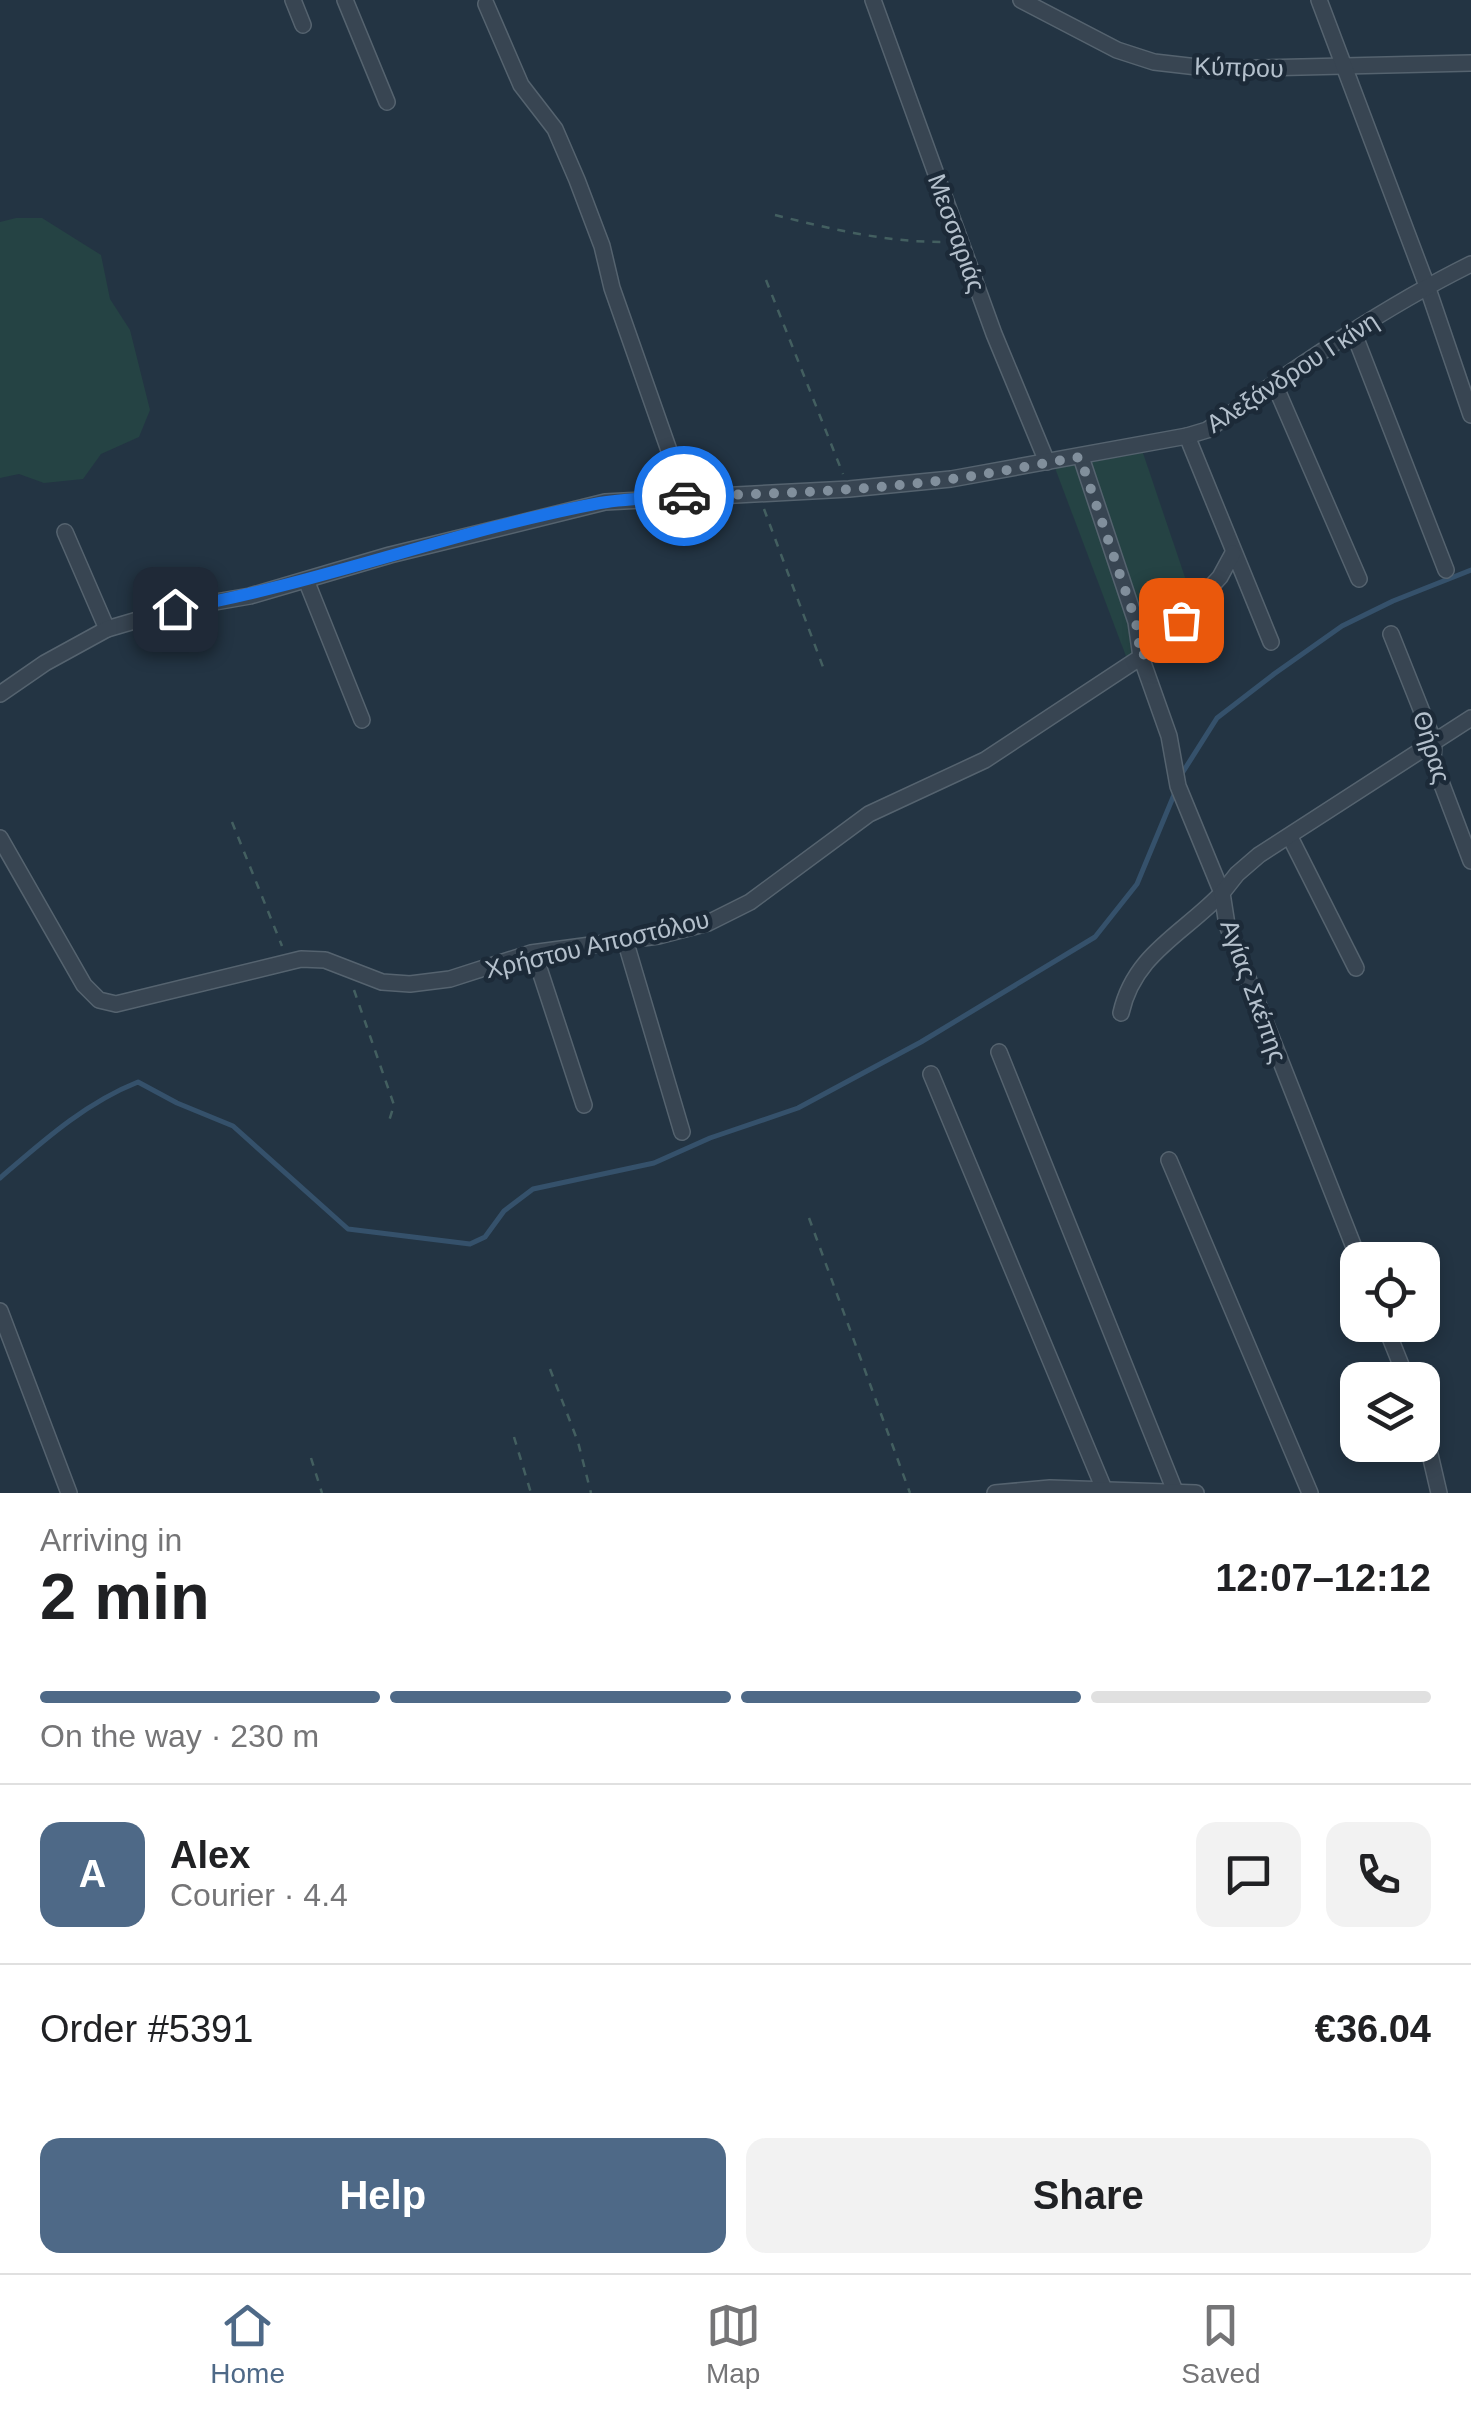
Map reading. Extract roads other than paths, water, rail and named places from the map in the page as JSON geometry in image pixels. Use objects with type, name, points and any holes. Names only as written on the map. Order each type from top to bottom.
[{"type":"street","points":[[293,0],[304,25]]},
{"type":"street","points":[[345,0],[387,102]]},
{"type":"street","name":"Μεσσαριάς","points":[[873,0],[960,242],[1047,462]]},
{"type":"street","name":"Κύπρου","points":[[1021,0],[1116,50],[1154,62],[1215,69],[1471,63]]},
{"type":"street","points":[[1319,0],[1427,286],[1471,415]]},
{"type":"street","points":[[486,4],[520,85],[555,130],[576,180],[602,246],[612,288],[685,496]]},
{"type":"street","name":"Αλεξάνδρου Γκίνη","points":[[0,694],[45,663],[107,629],[175,609],[250,596],[604,502],[849,489],[950,479],[1187,436],[1206,430],[1353,331],[1471,264]]},
{"type":"street","points":[[1353,331],[1446,570]]},
{"type":"street","points":[[1274,383],[1359,579]]},
{"type":"street","points":[[1187,436],[1271,642]]},
{"type":"street","points":[[1080,457],[1136,622],[1141,657],[1169,736],[1178,786],[1222,893],[1197,920],[1168,940],[1142,966],[1126,988],[1121,1013]]},
{"type":"street","points":[[65,532],[107,629]]},
{"type":"street","name":"Χρήστου Αποστόλου","points":[[0,838],[84,985],[99,1000],[116,1004],[288,961],[324,960],[382,982],[410,984],[450,979],[534,953],[658,936],[708,923],[750,902],[869,814],[985,760],[1141,657],[1220,577],[1233,553]]},
{"type":"street","points":[[306,580],[362,720]]},
{"type":"street","name":"Θήρας","points":[[1391,634],[1434,742],[1433,760],[1471,860]]},
{"type":"street","name":"Αγίας Σκέπης","points":[[1351,1242],[1226,925],[1222,893],[1248,865],[1471,718]]},
{"type":"street","points":[[1290,836],[1356,968]]},
{"type":"street","points":[[625,940],[682,1132]]},
{"type":"street","points":[[534,953],[584,1105]]},
{"type":"street","points":[[999,1052],[1175,1491]]},
{"type":"street","points":[[931,1074],[1104,1489]]},
{"type":"street","points":[[1169,1160],[1310,1493]]},
{"type":"street","points":[[0,1312],[69,1493]]},
{"type":"street","points":[[1432,1462],[1439,1493]]},
{"type":"street","points":[[995,1493],[1104,1489],[1196,1493]]},
{"type":"waterway","points":[[1181,775],[1217,718],[1274,674],[1342,626],[1471,570]]},
{"type":"waterway","points":[[0,1178],[82,1112],[138,1082],[233,1126],[348,1229],[470,1244],[485,1237],[504,1211],[533,1189],[654,1163],[710,1138],[798,1108],[921,1042],[1095,937],[1137,884],[1176,790]]}]
